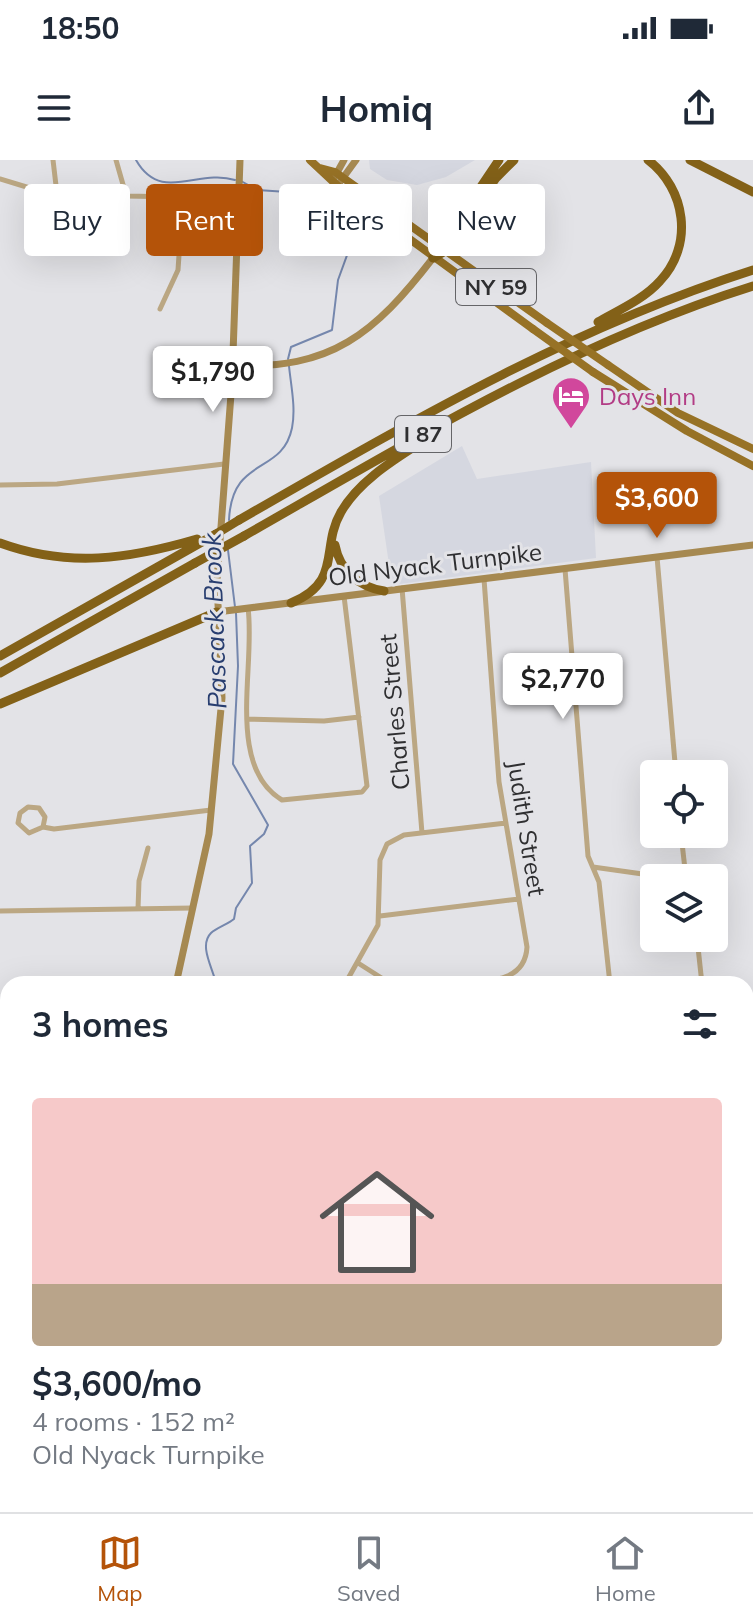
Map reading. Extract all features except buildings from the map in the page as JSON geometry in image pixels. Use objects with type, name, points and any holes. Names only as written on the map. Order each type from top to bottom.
[{"type":"highway","points":[[483,184],[499,160]]},
{"type":"highway","points":[[491,184],[514,160]]},
{"type":"highway","points":[[523,363],[637,299],[670,269],[680,242],[680,208],[672,185],[648,160]]},
{"type":"highway","points":[[690,160],[753,192]]},
{"type":"highway","name":"I 87","points":[[0,656],[186,546],[216,534],[523,363],[640,310],[753,270]]},
{"type":"highway","name":"I 87","points":[[0,673],[491,396],[597,345],[705,302],[753,288]]},
{"type":"highway","points":[[291,603],[309,593],[322,580],[331,561],[334,531],[344,506],[379,471],[491,396]]},
{"type":"highway","points":[[334,531],[337,553],[348,572],[365,586],[384,591]]},
{"type":"highway","points":[[0,543],[50,556],[92,560],[142,555],[186,546]]},
{"type":"highway","points":[[0,704],[217,612]]},
{"type":"main road","name":"NY 59","points":[[310,160],[334,184]]},
{"type":"main road","name":"NY 59","points":[[320,168],[335,172],[428,239]]},
{"type":"main road","name":"NY 59","points":[[412,242],[593,372],[673,423],[753,466]]},
{"type":"main road","name":"NY 59","points":[[451,256],[678,413],[753,449]]},
{"type":"street","points":[[53,160],[56,184]]},
{"type":"street","points":[[116,160],[123,184]]},
{"type":"street","points":[[237,184],[240,160]]},
{"type":"street","points":[[334,184],[335,172],[344,160]]},
{"type":"street","points":[[334,184],[344,178],[356,160]]},
{"type":"street","points":[[0,179],[24,185]]},
{"type":"street","points":[[160,309],[178,270],[179,256]]},
{"type":"street","points":[[178,976],[194,908],[211,810],[222,698],[217,612],[232,365],[235,256]]},
{"type":"street","points":[[232,365],[296,364],[326,355],[359,337],[400,298],[433,258]]},
{"type":"street","points":[[0,485],[83,480],[224,464]]},
{"type":"street","name":"Old Nyack Turnpike","points":[[217,612],[753,545]]},
{"type":"street","points":[[657,556],[675,760]]},
{"type":"street","points":[[565,567],[592,867],[599,882],[609,976]]},
{"type":"street","name":"Judith Street","points":[[484,578],[499,782],[527,947],[523,965],[508,976]]},
{"type":"street","name":"Charles Street","points":[[402,588],[422,833]]},
{"type":"street","points":[[245,608],[252,638],[247,742],[254,768],[275,796],[286,801],[366,790],[344,596]]},
{"type":"street","points":[[249,719],[324,721],[359,717]]},
{"type":"street","points":[[43,827],[45,817],[39,808],[28,807],[20,813],[18,823],[24,831],[34,833],[43,827],[54,829],[211,810]]},
{"type":"street","points":[[350,976],[375,935],[380,916],[382,852],[395,839],[506,823]]},
{"type":"street","points":[[138,909],[139,881],[148,848]]},
{"type":"street","points":[[592,867],[640,874]]},
{"type":"street","points":[[380,916],[519,899]]},
{"type":"street","points":[[0,911],[194,908]]},
{"type":"street","points":[[699,952],[701,976]]},
{"type":"street","points":[[358,963],[378,976]]},
{"type":"shaded area","points":[[369,160],[475,160],[446,177],[417,185],[387,180],[370,169]]},
{"type":"shaded area","points":[[462,446],[477,479],[591,462],[596,558],[392,585],[379,496]]},
{"type":"waterway","name":"Pascack Brook","points":[[136,160],[146,173],[157,180],[235,180]]},
{"type":"waterway","name":"Pascack Brook","points":[[241,181],[257,190],[303,193],[322,200],[337,212],[347,230],[350,247],[338,280],[332,330],[291,347],[288,359]]},
{"type":"waterway","name":"Pascack Brook","points":[[229,520],[232,499],[239,485],[287,443],[294,413],[289,366]]},
{"type":"waterway","name":"Pascack Brook","points":[[228,550],[235,607]]},
{"type":"waterway","name":"Pascack Brook","points":[[214,976],[206,951],[207,938],[234,919],[236,908],[252,883],[250,846],[264,834],[268,825],[233,764],[238,666],[236,613]]},
{"type":"place","name":"Days Inn","points":[[571,430]]}]
